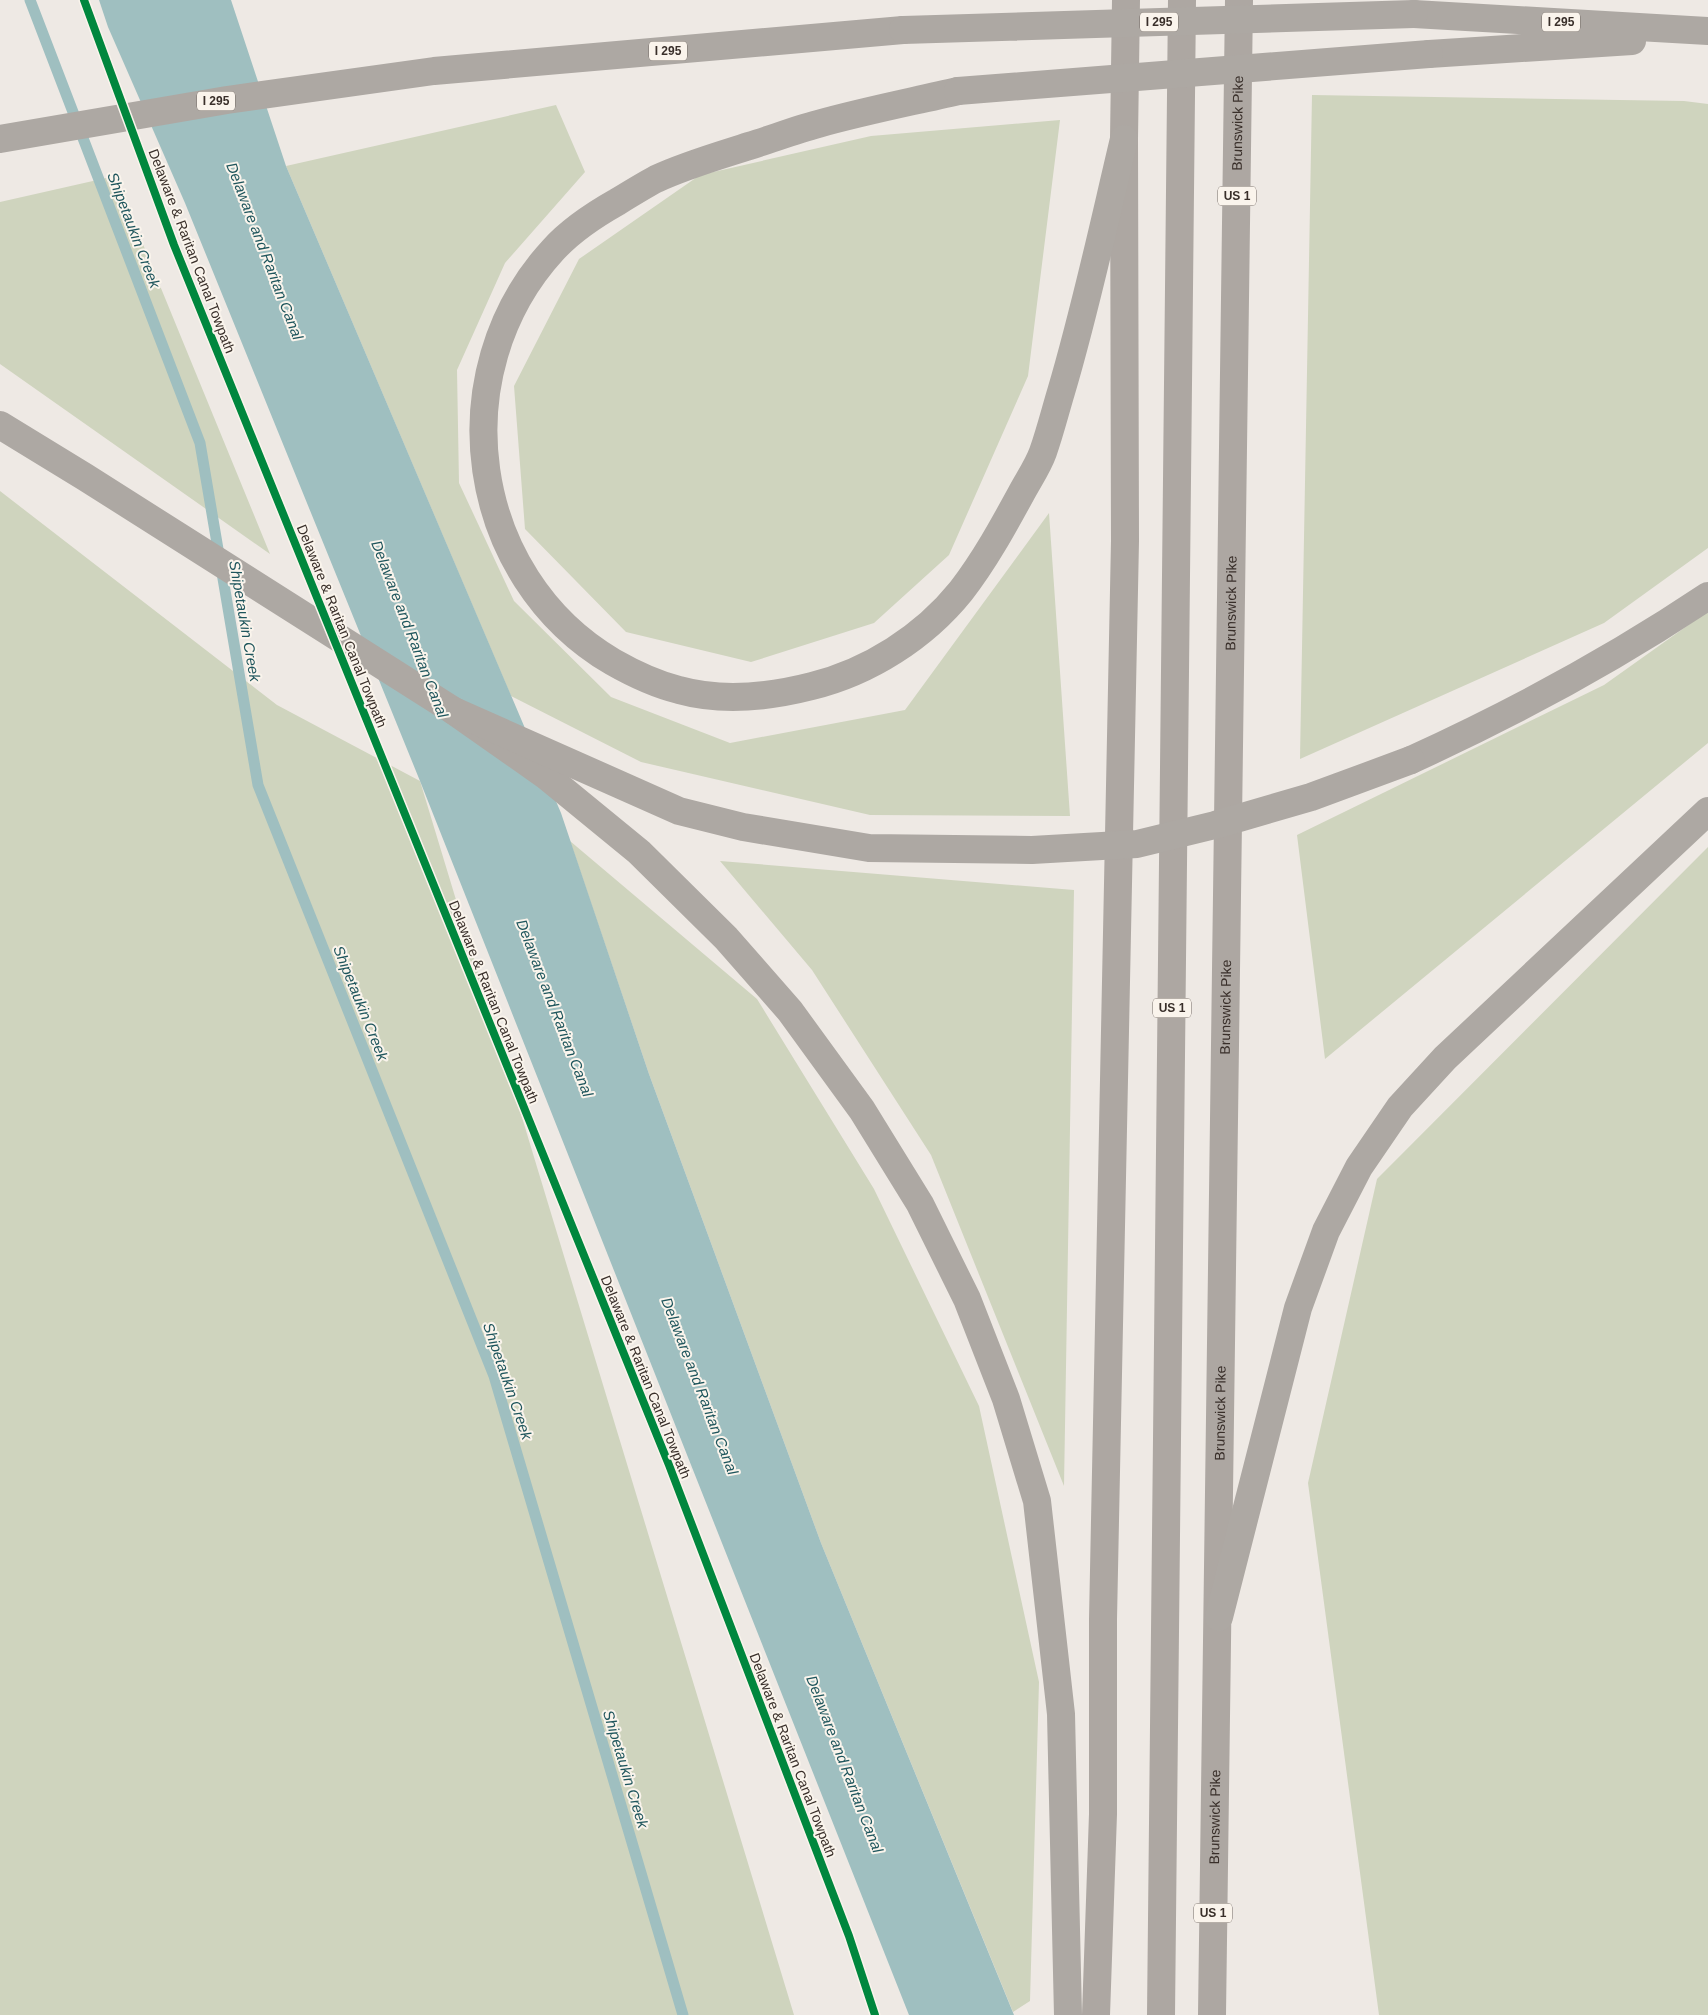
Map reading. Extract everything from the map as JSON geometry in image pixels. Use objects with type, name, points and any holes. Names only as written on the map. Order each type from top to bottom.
[{"type":"highway","points":[[1096,2015],[1103,1814],[1103,1608],[1124,552],[1126,0]]},
{"type":"highway","name":"US 1","points":[[1162,2015],[1182,0]]},
{"type":"highway","name":"Brunswick Pike","points":[[1212,2015],[1219,1618],[1239,0]]},
{"type":"highway","name":"I 295","points":[[0,138],[227,100],[434,71],[903,30],[1414,14],[1708,31]]},
{"type":"highway","points":[[1124,138],[1077,339],[1042,455],[990,548],[960,591],[926,627],[880,659],[836,680],[782,694],[727,697],[680,691],[637,675],[593,650],[555,616],[524,576],[503,535],[488,486],[483,428],[487,380],[502,328],[524,285],[555,247],[592,216],[657,179],[710,158],[818,124],[958,91],[1429,54],[1708,36]]},
{"type":"highway","points":[[0,425],[454,711],[545,775],[639,852],[726,938],[790,1012],[862,1110],[924,1212],[967,1299],[1003,1390],[1037,1501],[1061,1714],[1068,2015]]},
{"type":"highway","points":[[454,711],[679,811],[743,827],[869,848],[1032,850],[1137,844],[1215,825],[1311,797],[1411,760],[1471,733],[1550,692],[1662,627],[1708,596]]},
{"type":"highway","points":[[1219,1618],[1298,1308],[1326,1231],[1360,1167],[1400,1108],[1445,1058],[1708,811]]},
{"type":"green space","points":[[1312,95],[1684,101],[1708,104],[1708,548],[1604,623],[1300,759]]},
{"type":"green space","points":[[556,105],[585,172],[505,263],[457,370],[459,483],[514,601],[611,697],[730,743],[905,710],[1049,513],[1070,816],[870,815],[641,762],[511,696],[286,166]]},
{"type":"green space","points":[[1060,120],[1028,376],[949,555],[874,623],[751,662],[626,632],[525,529],[514,386],[579,259],[700,175],[871,136]]},
{"type":"green space","points":[[115,176],[270,554],[0,364],[0,202]]},
{"type":"green space","points":[[0,491],[277,705],[420,781],[794,2015],[0,2015]]},
{"type":"green space","points":[[1708,611],[1708,743],[1325,1059],[1297,835],[1604,685]]},
{"type":"green space","points":[[570,841],[757,999],[874,1189],[979,1406],[1039,1682],[1030,2001],[1013,2012],[821,1543],[649,1074]]},
{"type":"green space","points":[[1708,847],[1708,2015],[1379,2015],[1308,1483],[1377,1179]]},
{"type":"green space","points":[[720,861],[1074,890],[1064,1486],[931,1155],[812,970]]},
{"type":"water","name":"Delaware and Raritan Canal","points":[[99,0],[231,0],[286,166],[561,813],[649,1074],[821,1543],[1014,2015],[909,2015],[420,781],[185,203],[108,27]]},
{"type":"waterway","name":"Shipetaukin Creek","points":[[30,0],[200,443],[258,785],[494,1376],[683,2015]]},
{"type":"cycle path","name":"Delaware & Raritan Canal Towpath","points":[[84,0],[174,245],[669,1465],[849,1936],[875,2015]]}]
